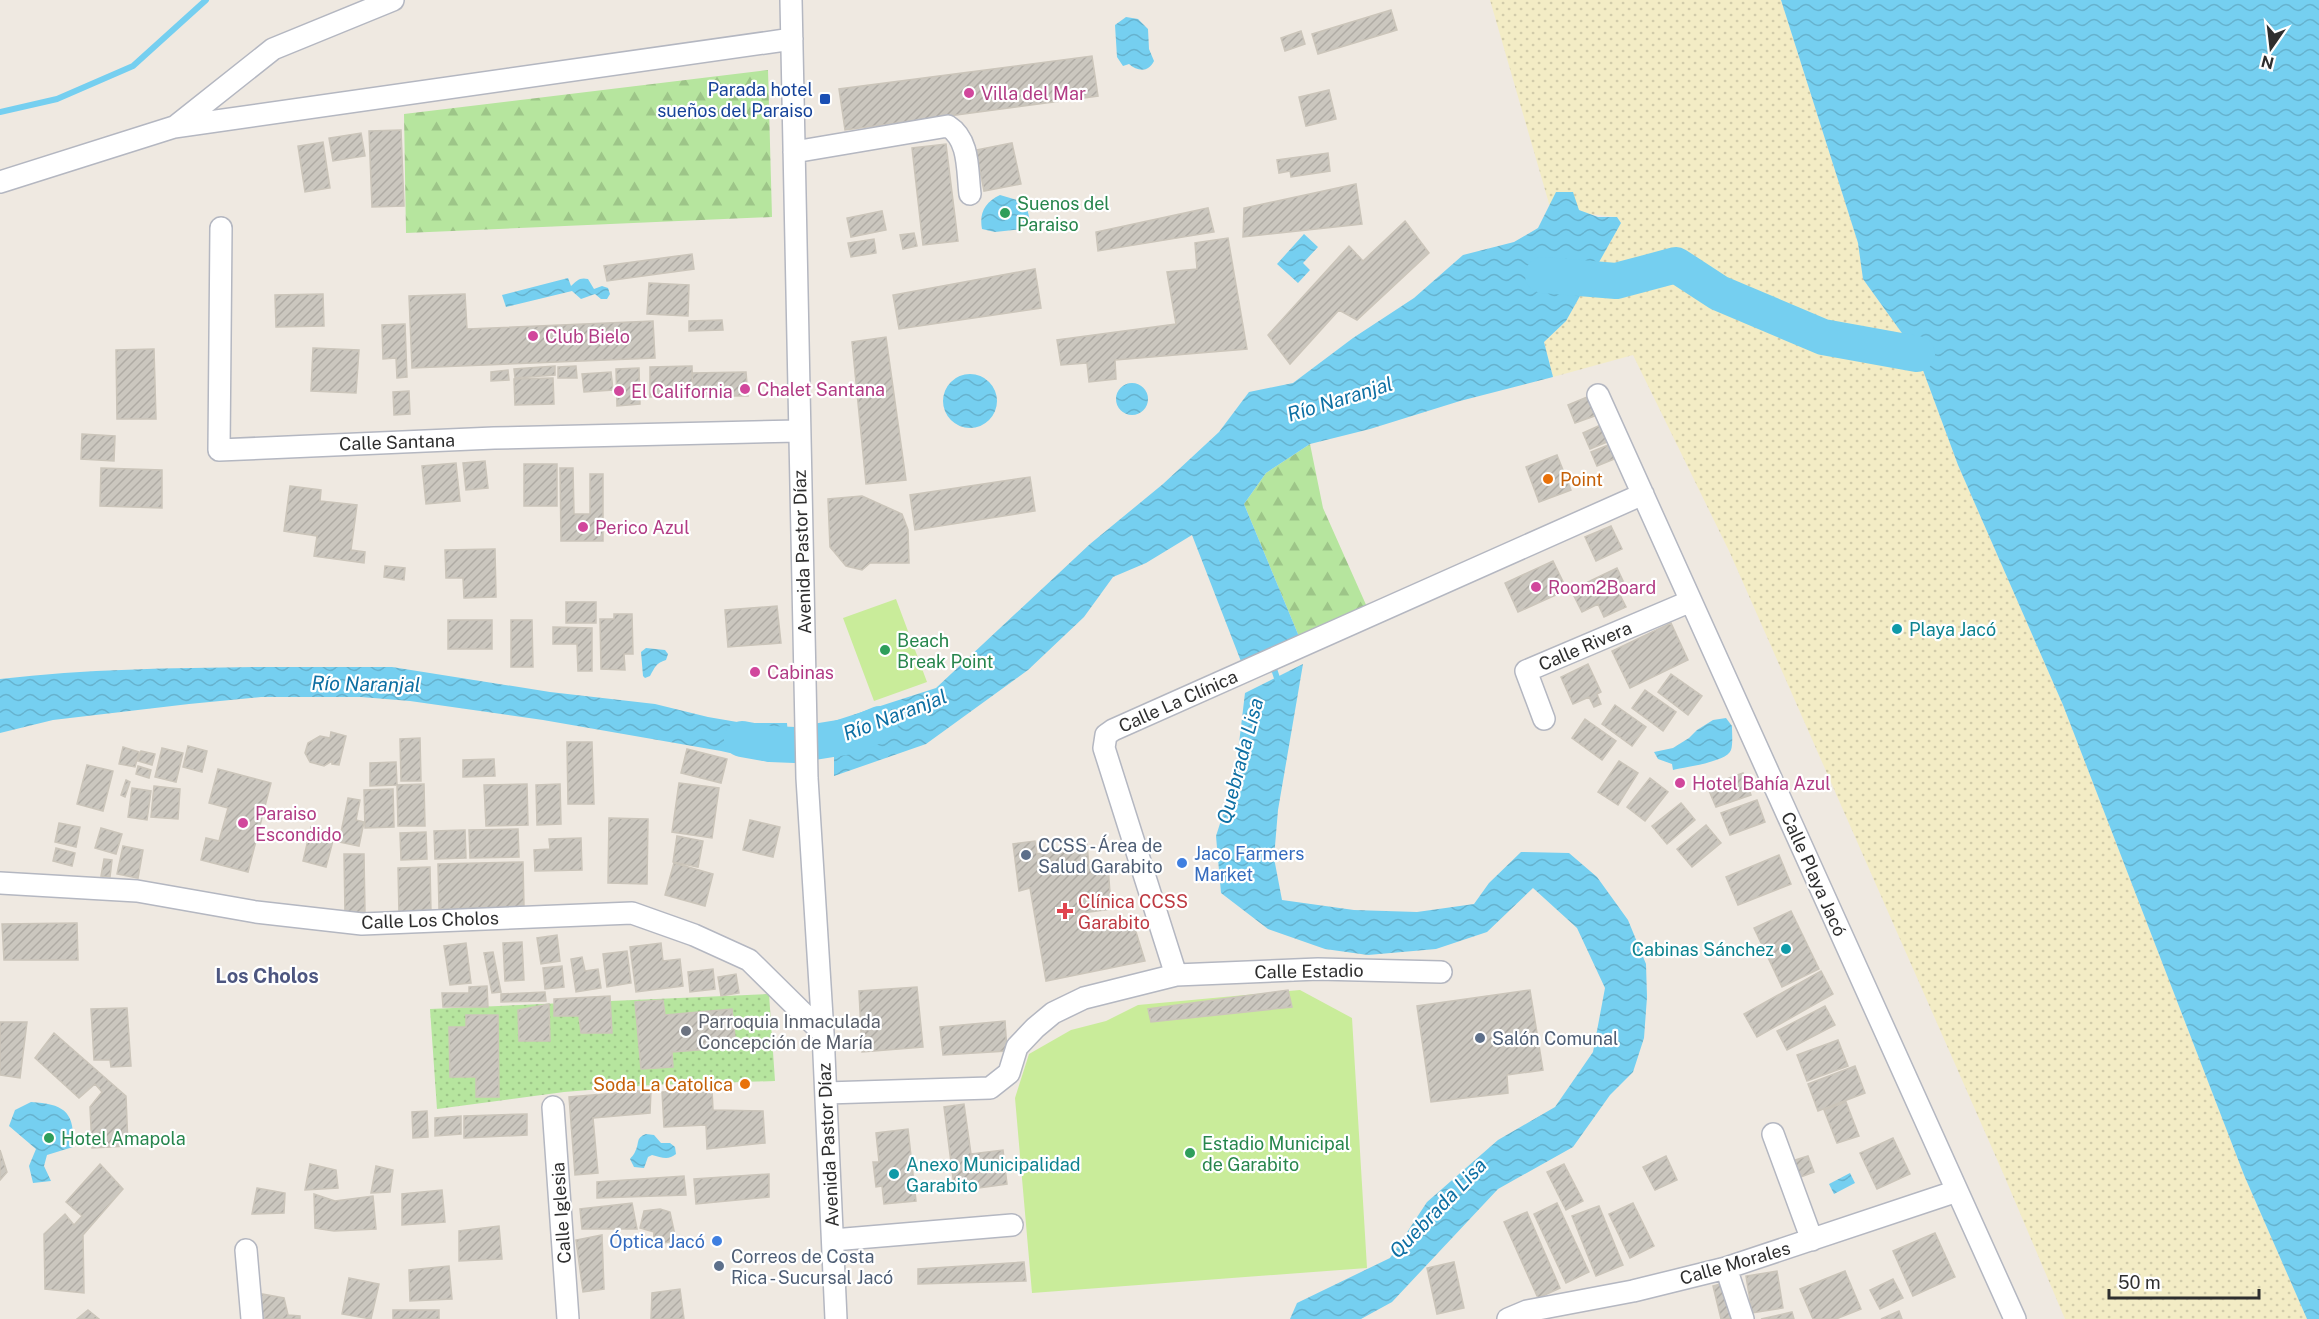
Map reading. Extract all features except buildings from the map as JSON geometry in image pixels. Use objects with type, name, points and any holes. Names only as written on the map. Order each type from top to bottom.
[{"type":"street","points":[[174,127],[273,49],[393,0]]},
{"type":"street","name":"Avenida Pastor Díaz","points":[[791,0],[798,432],[807,778],[824,1033],[836,1319]]},
{"type":"street","points":[[0,182],[174,127],[792,39]]},
{"type":"street","points":[[794,152],[948,126],[957,132],[963,142],[970,194]]},
{"type":"street","name":"Calle Santana","points":[[220,228],[219,450],[494,438],[798,432]]},
{"type":"street","name":"Calle Playa Jacó","points":[[1598,396],[2015,1319]]},
{"type":"street","name":"Calle La Clínica","points":[[1176,975],[1104,748],[1106,735],[1642,494]]},
{"type":"street","name":"Calle Rivera","points":[[1544,719],[1526,671],[1691,601]]},
{"type":"street","name":"Calle Los Cholos","points":[[0,883],[137,891],[256,912],[362,924],[632,913],[694,935],[749,960],[824,1033]]},
{"type":"street","name":"Calle Estadio","points":[[1176,975],[1318,969],[1441,972]]},
{"type":"street","points":[[826,1093],[990,1088],[1008,1072],[1017,1047],[1053,1013],[1084,998],[1176,975]]},
{"type":"street","name":"Calle Iglesia","points":[[554,1107],[568,1319]]},
{"type":"street","points":[[1773,1134],[1812,1240]]},
{"type":"street","name":"Calle Morales","points":[[1508,1319],[1527,1311],[1633,1291],[1726,1268],[1957,1191]]},
{"type":"street","points":[[832,1240],[1012,1225]]},
{"type":"street","points":[[246,1250],[252,1319]]},
{"type":"street","points":[[1726,1268],[1743,1319]]},
{"type":"green space","points":[[768,70],[772,217],[406,233],[404,114]]},
{"type":"green space","points":[[1310,444],[1323,508],[1367,607],[1300,639],[1244,504],[1266,473]]},
{"type":"green space","name":"Beach Break Point","points":[[896,599],[927,682],[874,701],[843,618]]},
{"type":"green space","name":"Estadio Municipal de Garabito","points":[[1300,990],[1352,1018],[1367,1268],[1032,1293],[1015,1098],[1029,1054],[1071,1030],[1106,1021],[1138,1005]]},
{"type":"green space","points":[[769,994],[775,1081],[652,1085],[564,1092],[437,1109],[430,1009]]},
{"type":"sand","name":"Playa Jacó","points":[[1490,0],[1781,0],[1858,243],[1863,279],[1917,354],[1958,465],[2063,705],[2244,1175],[2307,1319],[2065,1319],[1730,553],[1633,355],[1553,377],[1544,342],[1566,321],[1621,223],[1617,217],[1550,207]]},
{"type":"water","points":[[1781,0],[2319,0],[2319,1319],[2307,1319],[2244,1175],[2063,705],[1958,465],[1917,354],[1863,279],[1858,243]]},
{"type":"water","points":[[1126,17],[1138,19],[1148,29],[1149,49],[1154,61],[1146,69],[1132,67],[1129,64],[1123,66],[1117,57],[1115,25]]},
{"type":"water","points":[[1556,192],[1573,192],[1579,210],[1598,217],[1617,217],[1621,223],[1566,321],[1544,342],[1553,377],[1310,444],[1266,473],[1244,504],[1300,639],[1242,664],[1192,535],[1146,563],[1113,577],[1084,617],[1028,670],[926,744],[834,776],[834,721],[936,688],[1090,544],[1163,484],[1219,432],[1249,392],[1293,383],[1353,338],[1414,298],[1463,255],[1514,242],[1538,228]]},
{"type":"water","name":"Suenos del Paraiso","points":[[1000,195],[1017,200],[1027,208],[1030,221],[1023,229],[995,232],[982,229],[981,218],[984,209],[990,201]]},
{"type":"water","points":[[1304,234],[1318,247],[1303,263],[1310,270],[1298,283],[1277,264]]},
{"type":"water","points":[[568,278],[571,286],[580,279],[588,279],[594,289],[602,286],[608,288],[610,294],[607,299],[601,299],[595,294],[581,299],[572,291],[506,307],[502,295]]},
{"type":"water","points":[[965,374],[975,374],[985,378],[993,386],[997,401],[993,416],[985,424],[975,428],[965,428],[955,424],[947,416],[943,406],[943,396],[947,386],[955,378]]},
{"type":"water","points":[[1132,383],[1143,388],[1148,399],[1143,410],[1132,415],[1121,410],[1116,399],[1121,388]]},
{"type":"water","points":[[646,648],[665,650],[668,654],[666,660],[658,664],[650,676],[645,678],[641,652]]},
{"type":"water","points":[[1303,664],[1278,810],[1274,858],[1282,900],[1354,910],[1417,912],[1474,904],[1489,883],[1521,852],[1569,853],[1597,877],[1628,920],[1646,964],[1647,997],[1644,1038],[1633,1072],[1610,1095],[1573,1147],[1498,1189],[1392,1302],[1361,1319],[1290,1319],[1297,1303],[1390,1258],[1427,1202],[1498,1140],[1555,1107],[1593,1052],[1605,988],[1577,928],[1533,888],[1487,932],[1436,949],[1368,955],[1325,949],[1268,929],[1221,893],[1216,836],[1235,777],[1245,693]]},
{"type":"water","points":[[258,667],[392,667],[550,692],[655,704],[743,723],[787,723],[790,759],[770,762],[721,751],[543,720],[410,701],[361,697],[261,697],[189,704],[53,720],[0,733],[0,679],[97,671]]},
{"type":"water","points":[[1726,718],[1732,726],[1732,745],[1728,754],[1722,758],[1673,770],[1672,764],[1658,759],[1654,752],[1673,748],[1713,720]]},
{"type":"water","name":"Hotel Amapola","points":[[31,1102],[53,1105],[66,1112],[70,1118],[73,1147],[47,1155],[44,1166],[51,1181],[33,1183],[29,1166],[36,1149],[9,1126],[15,1110]]},
{"type":"water","points":[[646,1134],[654,1135],[661,1143],[670,1143],[675,1147],[676,1154],[667,1158],[652,1155],[648,1157],[644,1168],[634,1167],[630,1159],[635,1153],[639,1139]]},
{"type":"water","points":[[1850,1173],[1855,1183],[1834,1194],[1829,1184]]},
{"type":"waterway","points":[[0,112],[57,99],[133,66],[206,0]]},
{"type":"waterway","name":"Río Naranjal","points":[[1543,275],[1616,281],[1676,265],[1719,293],[1823,337],[1917,354]]},
{"type":"waterway","name":"Quebrada Lisa","points":[[1272,663],[1279,684]]},
{"type":"waterway","name":"Río Naranjal","points":[[742,739],[770,744],[795,745],[851,736],[880,724]]},
{"type":"place","name":"Villa del Mar","points":[[969,93]]},
{"type":"place","name":"Parada hotel sueños del Paraiso","points":[[825,99]]},
{"type":"place","name":"Suenos del Paraiso","points":[[1005,213]]},
{"type":"place","name":"Club Bielo","points":[[533,336]]},
{"type":"place","name":"Chalet Santana","points":[[745,389]]},
{"type":"place","name":"El California","points":[[619,391]]},
{"type":"place","name":"Point","points":[[1548,479]]},
{"type":"place","name":"Perico Azul","points":[[583,527]]},
{"type":"place","name":"Room2Board","points":[[1536,587]]},
{"type":"place","name":"Playa Jacó","points":[[1897,629]]},
{"type":"place","name":"Beach Break Point","points":[[885,650]]},
{"type":"place","name":"Cabinas","points":[[755,672]]},
{"type":"place","name":"Hotel Bahía Azul","points":[[1680,783]]},
{"type":"place","name":"Paraiso Escondido","points":[[243,823]]},
{"type":"place","name":"CCSS - Área de Salud Garabito","points":[[1026,855]]},
{"type":"place","name":"Jaco Farmers Market","points":[[1182,863]]},
{"type":"place","name":"Clínica CCSS Garabito","points":[[1065,911]]},
{"type":"place","name":"Cabinas Sánchez","points":[[1786,949]]},
{"type":"place","name":"Parroquia Inmaculada Concepción de María","points":[[686,1031]]},
{"type":"place","name":"Salón Comunal","points":[[1480,1038]]},
{"type":"place","name":"Soda La Catolica","points":[[745,1084]]},
{"type":"place","name":"Hotel Amapola","points":[[49,1138]]},
{"type":"place","name":"Estadio Municipal de Garabito","points":[[1190,1153]]},
{"type":"place","name":"Anexo Municipalidad Garabito","points":[[894,1174]]},
{"type":"place","name":"Óptica Jacó","points":[[717,1241]]},
{"type":"place","name":"Correos de Costa Rica - Sucursal Jacó","points":[[719,1266]]},
{"type":"district","name":"Los Cholos","points":[[267,976]]}]
